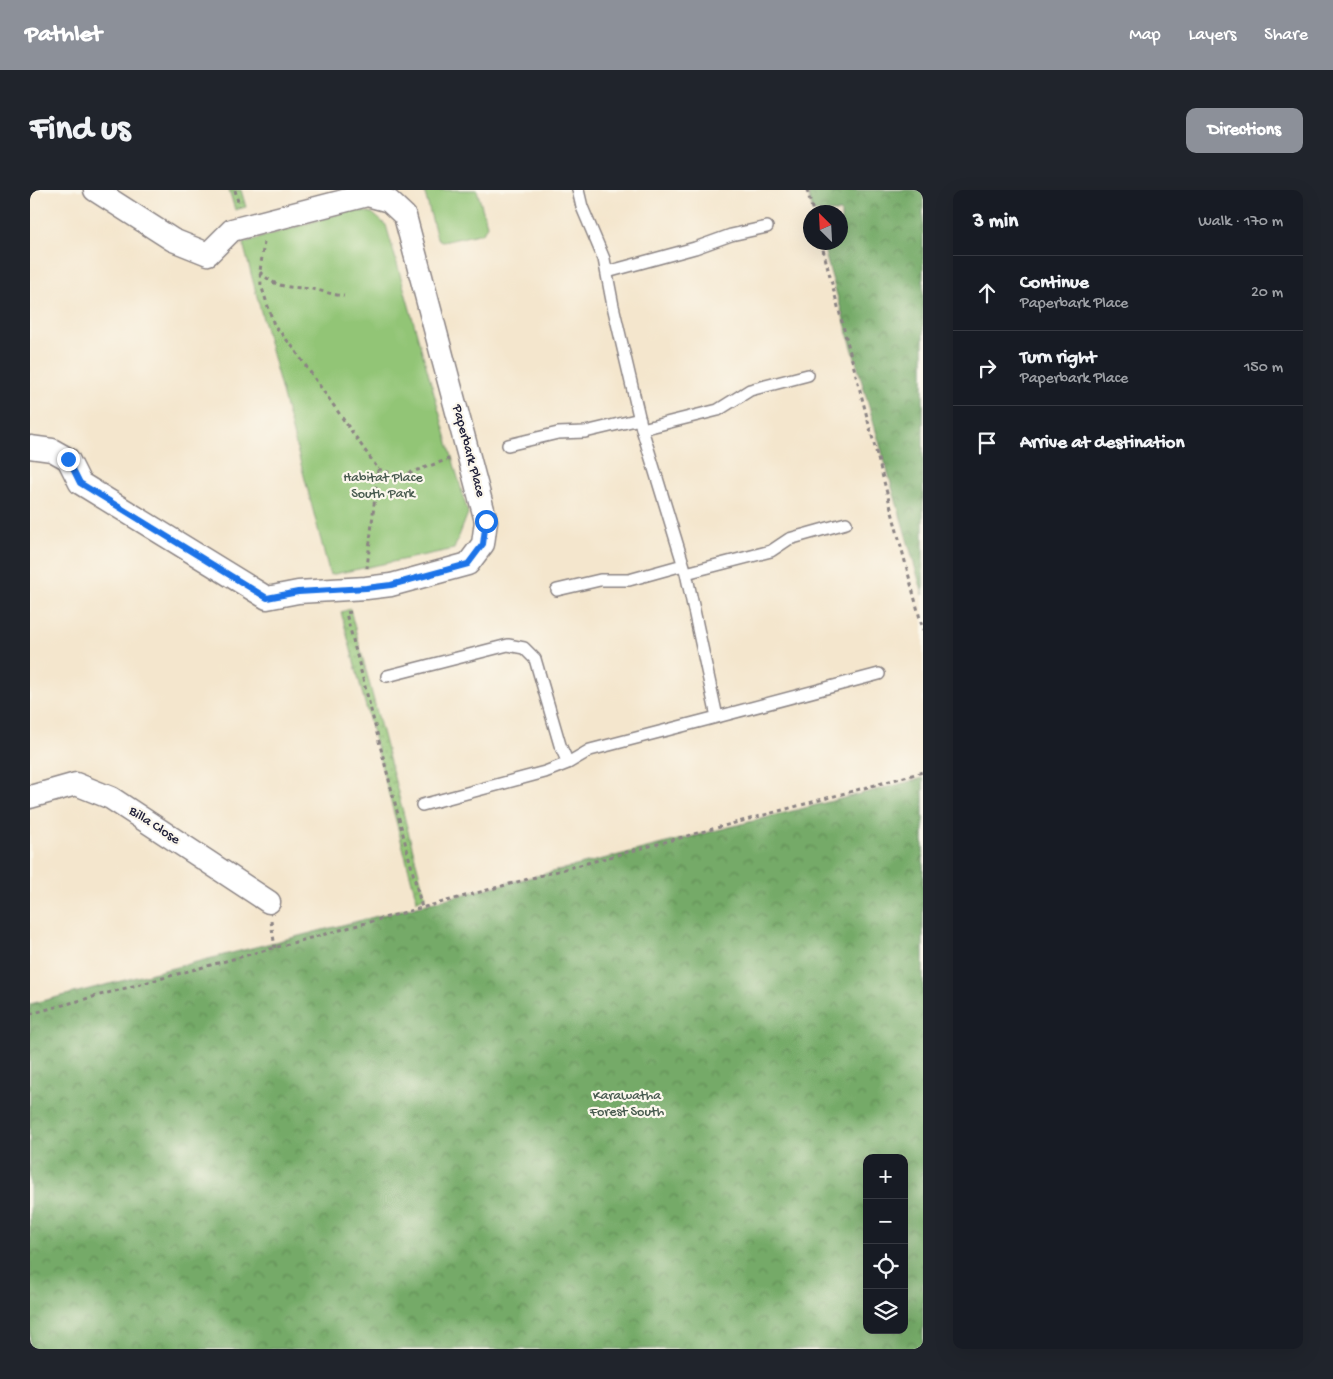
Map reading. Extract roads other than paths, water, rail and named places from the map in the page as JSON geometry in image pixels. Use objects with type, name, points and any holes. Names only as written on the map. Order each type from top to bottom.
[{"type":"street","name":"Paperbark Place","points":[[30,447],[52,450],[68,459],[80,483],[267,598],[298,592],[391,585],[468,564],[483,544],[486,521],[405,216],[389,201],[367,195],[247,217],[208,254],[173,240],[95,190]]},
{"type":"street","name":"Billa Close","points":[[30,797],[76,784],[111,798],[269,902]]},
{"type":"lane","points":[[578,190],[582,206],[604,259],[641,424],[684,569],[717,717]]},
{"type":"lane","points":[[607,272],[767,227]]},
{"type":"lane","points":[[508,445],[558,433],[586,432],[718,410],[750,390],[808,375]]},
{"type":"lane","points":[[557,590],[600,580],[629,580],[771,551],[789,539],[846,523]]},
{"type":"lane","points":[[387,676],[508,645],[524,648],[535,658],[560,745],[568,763]]},
{"type":"lane","points":[[422,805],[546,772],[568,763],[590,750],[879,674]]},
{"type":"park label","name":"Habitat Place South Park","points":[[383,486]]},
{"type":"park label","name":"Karawatha Forest South","points":[[627,1104]]}]
